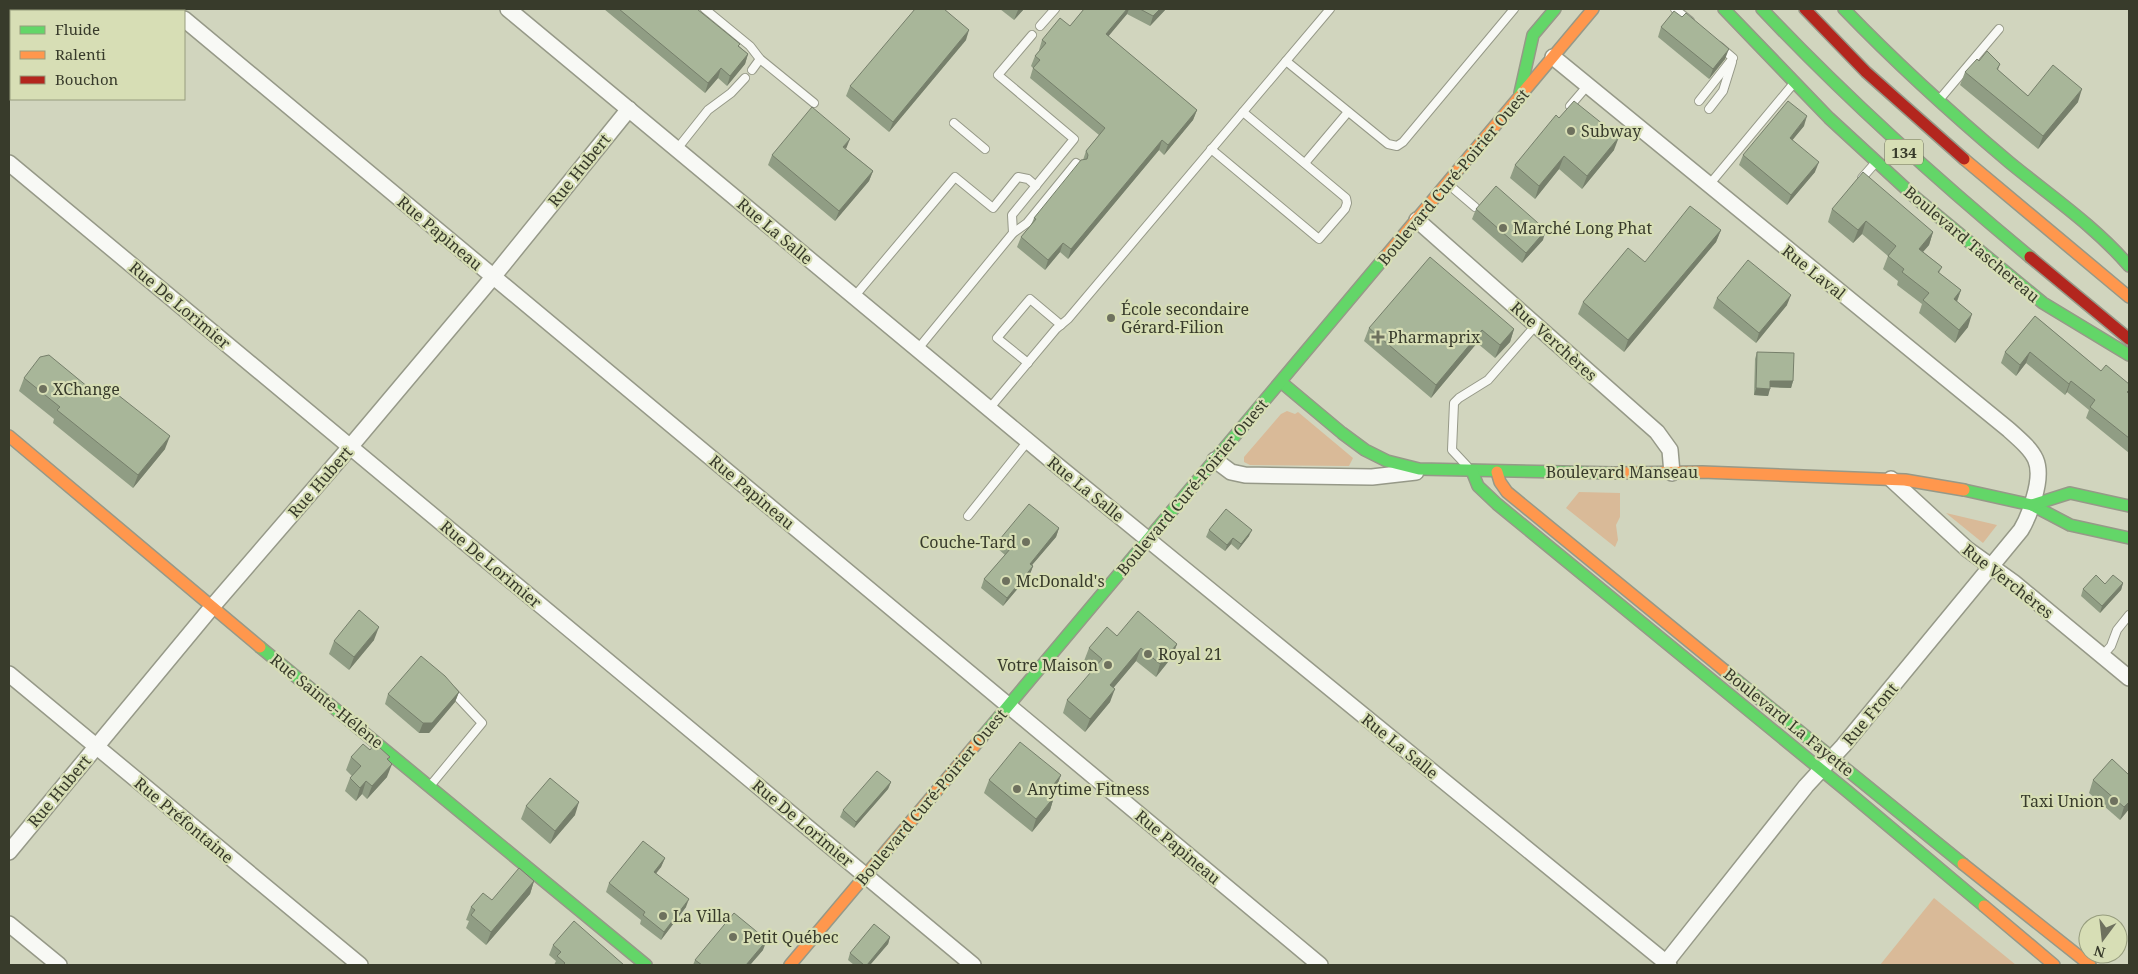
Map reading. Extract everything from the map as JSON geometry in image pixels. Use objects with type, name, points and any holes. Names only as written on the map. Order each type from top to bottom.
[{"type":"main road","points":[[1519,98],[1533,34],[1555,9]]},
{"type":"main road","name":"Boulevard Curé-Poirier Ouest","points":[[790,965],[1007,705],[1418,220],[1593,9]]},
{"type":"main road","name":"Boulevard Taschereau","points":[[1724,9],[1794,83],[1876,162],[1951,228],[2042,303],[2129,355]]},
{"type":"main road","name":"Boulevard Taschereau","points":[[1762,9],[1823,74],[1906,153],[1980,217],[2129,338]]},
{"type":"main road","name":"134","points":[[1805,9],[1866,72],[1936,136],[2129,297]]},
{"type":"main road","points":[[1844,9],[1938,100],[2014,167],[2112,246],[2129,266]]},
{"type":"main road","points":[[1280,382],[1342,434],[1372,454],[1408,468],[1432,471]]},
{"type":"main road","name":"Rue Sainte-Hélène","points":[[9,436],[212,607],[646,965]]},
{"type":"main road","name":"Boulevard Manseau","points":[[1432,471],[1672,472],[1817,475],[1891,479],[1937,484],[2032,505],[2070,524],[2129,538]]},
{"type":"main road","name":"Boulevard La Fayette","points":[[1472,471],[1478,486],[1497,504],[1821,770],[2054,965]]},
{"type":"main road","name":"Boulevard La Fayette","points":[[1497,472],[1500,482],[1507,492],[2090,965]]},
{"type":"main road","name":"Boulevard Manseau","points":[[2032,505],[2070,493],[2129,506]]},
{"type":"street","name":"Rue La Salle","points":[[508,9],[917,350],[1666,964]]},
{"type":"street","name":"Rue Papineau","points":[[185,20],[1320,965]]},
{"type":"street","name":"Rue Laval","points":[[1553,57],[2019,439],[2034,456],[2039,470],[2032,505]]},
{"type":"street","name":"Rue Hubert","points":[[9,852],[212,607],[350,447],[493,276],[629,109]]},
{"type":"street","name":"Rue De Lorimier","points":[[9,163],[973,965]]},
{"type":"street","name":"Rue Verchères","points":[[1418,220],[1664,439],[1671,454],[1672,472]]},
{"type":"street","name":"Boulevard Manseau","points":[[1215,460],[1230,472],[1245,475],[1372,477],[1432,471]]},
{"type":"street","name":"Rue Verchères","points":[[1891,479],[1959,543],[2013,582],[2129,678]]},
{"type":"street","name":"Rue Front","points":[[1666,964],[1806,786],[1833,758],[1992,567],[2021,530],[2032,505]]},
{"type":"street","name":"Rue Préfontaine","points":[[9,674],[360,965]]},
{"type":"street","points":[[9,924],[59,965]]},
{"type":"lane","points":[[704,9],[750,46],[760,59],[814,103]]},
{"type":"lane","points":[[1040,26],[1055,9]]},
{"type":"lane","points":[[989,409],[1330,9]]},
{"type":"lane","points":[[1286,61],[1394,147],[1400,145],[1514,9]]},
{"type":"lane","points":[[1675,9],[1697,27]]},
{"type":"lane","points":[[1938,100],[1999,29]]},
{"type":"lane","points":[[1013,233],[1012,215],[1074,139],[998,74],[1032,35]]},
{"type":"lane","points":[[1711,39],[1733,58]]},
{"type":"lane","points":[[1699,101],[1733,58]]},
{"type":"lane","points":[[1709,109],[1723,92],[1733,58]]},
{"type":"lane","points":[[752,70],[760,59]]},
{"type":"lane","points":[[677,149],[708,110],[731,93],[745,78]]},
{"type":"lane","points":[[1709,185],[1794,83]]},
{"type":"lane","points":[[1570,106],[1588,86]]},
{"type":"lane","points":[[1211,149],[1319,239],[1345,209],[1347,200],[1243,112]]},
{"type":"lane","points":[[1305,163],[1348,112]]},
{"type":"lane","points":[[954,123],[985,149]]},
{"type":"lane","points":[[1862,178],[1876,162]]},
{"type":"lane","points":[[917,350],[1013,233],[1027,223],[1076,163],[1079,165]]},
{"type":"lane","points":[[854,297],[955,177],[993,208],[1018,177],[1028,179],[1036,186]]},
{"type":"lane","points":[[1447,184],[1475,207]]},
{"type":"lane","points":[[1028,363],[998,338],[1030,299],[1062,325]]},
{"type":"lane","points":[[1472,471],[1452,450],[1454,403],[1488,380],[1536,325]]},
{"type":"lane","points":[[968,516],[1028,441]]},
{"type":"lane","points":[[2102,656],[2111,646],[2117,630],[2129,615]]},
{"type":"lane","points":[[430,786],[482,723],[449,688]]},
{"type":"shaded area","points":[[1287,411],[1295,414],[1298,412],[1353,458],[1349,466],[1250,465],[1244,462],[1244,457],[1281,414]]},
{"type":"shaded area","points":[[1579,492],[1620,493],[1620,517],[1616,525],[1618,540],[1615,547],[1566,508]]},
{"type":"shaded area","points":[[1946,513],[1997,525],[1983,543]]},
{"type":"shaded area","points":[[1934,898],[2016,965],[1880,965]]},
{"type":"building","points":[[619,9],[697,9],[740,44],[738,46],[748,54],[730,76],[721,68],[708,83]]},
{"type":"building","points":[[915,9],[944,9],[969,30],[893,122],[850,86]]},
{"type":"building","points":[[1084,9],[1127,9],[1106,34],[1197,110],[1168,145],[1162,140],[1071,249],[1063,243],[1048,260],[1021,237],[1081,160],[1087,159],[1086,151],[1105,128],[1033,68],[1040,60],[1035,56],[1046,43],[1042,40],[1060,18],[1070,26]]},
{"type":"building","points":[[1140,9],[1160,9],[1153,16]]},
{"type":"building","points":[[1674,11],[1682,17],[1686,13],[1729,49],[1713,69],[1661,27]]},
{"type":"building","points":[[1987,51],[2000,64],[1997,69],[2028,96],[2053,65],[2082,89],[2043,136],[1965,72],[1977,59],[1979,61]]},
{"type":"building","points":[[1574,101],[1619,137],[1587,176],[1564,156],[1539,186],[1515,165],[1556,115],[1559,118]]},
{"type":"building","points":[[1788,101],[1807,116],[1790,138],[1819,162],[1791,195],[1743,155]]},
{"type":"building","points":[[812,107],[850,139],[843,147],[873,171],[839,211],[772,155]]},
{"type":"building","points":[[1863,172],[1933,232],[1919,249],[1942,267],[1938,272],[1961,290],[1954,299],[1972,314],[1959,330],[1923,300],[1929,293],[1902,272],[1904,269],[1888,256],[1896,246],[1866,221],[1858,230],[1832,209]]},
{"type":"building","points":[[1496,186],[1546,230],[1526,253],[1476,209]]},
{"type":"building","points":[[1690,206],[1721,230],[1628,340],[1583,302],[1628,248],[1645,262]]},
{"type":"building","points":[[1430,257],[1514,329],[1500,345],[1482,330],[1436,385],[1369,328]]},
{"type":"building","points":[[1748,260],[1791,295],[1759,333],[1717,298]]},
{"type":"building","points":[[2035,316],[2101,371],[2106,365],[2129,384],[2127,392],[2129,394],[2129,438],[2090,407],[2095,400],[2071,381],[2069,384],[2030,352],[2020,365],[2005,352]]},
{"type":"building","points":[[1757,352],[1794,353],[1793,381],[1770,381],[1770,389],[1756,388]]},
{"type":"building","points":[[49,355],[105,401],[113,391],[170,436],[138,475],[57,410],[60,407],[24,378],[40,357]]},
{"type":"building","points":[[1029,504],[1059,528],[1030,564],[1033,566],[1007,598],[984,579],[1011,548],[1000,539]]},
{"type":"building","points":[[1226,509],[1252,530],[1241,544],[1233,538],[1227,545],[1209,530]]},
{"type":"building","points":[[2096,575],[2105,584],[2113,575],[2123,583],[2102,606],[2083,589]]},
{"type":"building","points":[[359,610],[379,627],[354,657],[334,641]]},
{"type":"building","points":[[1138,611],[1177,644],[1160,664],[1141,648],[1110,685],[1115,689],[1090,719],[1067,700],[1102,659],[1089,648],[1107,627],[1117,636]]},
{"type":"building","points":[[421,656],[445,676],[459,692],[432,723],[423,723],[388,694]]},
{"type":"building","points":[[1020,742],[1061,775],[1048,792],[1054,797],[1036,819],[989,780]]},
{"type":"building","points":[[363,744],[370,750],[373,746],[377,750],[379,747],[390,757],[387,759],[392,764],[372,786],[366,781],[360,788],[350,778],[361,766],[351,757]]},
{"type":"building","points":[[2112,759],[2129,775],[2129,802],[2124,807],[2093,780]]},
{"type":"building","points":[[877,771],[891,782],[856,822],[843,810]]},
{"type":"building","points":[[550,778],[579,802],[555,831],[526,806]]},
{"type":"building","points":[[643,841],[665,858],[654,872],[689,899],[664,932],[643,915],[645,912],[609,883]]},
{"type":"building","points":[[519,868],[534,881],[491,932],[471,915],[475,910],[471,907],[483,893],[492,900]]},
{"type":"building","name":"Petit Québec","points":[[734,913],[767,940],[746,965],[702,965],[695,960]]},
{"type":"building","points":[[574,921],[624,965],[563,965],[565,963],[557,956],[561,952],[553,945]]},
{"type":"building","points":[[874,924],[890,937],[867,965],[864,965],[850,953]]},
{"type":"traffic: fast","points":[[1520,93],[1533,35],[1555,9]]},
{"type":"traffic: fast","points":[[1724,9],[1829,118],[1916,198],[2043,303],[2129,355]]},
{"type":"traffic: fast","points":[[1762,9],[1892,137],[2030,257]]},
{"type":"traffic: fast","points":[[1844,9],[1945,106],[2009,162],[2087,224],[2129,266]]},
{"type":"traffic: fast","points":[[982,737],[1385,257]]},
{"type":"traffic: fast","points":[[1281,382],[1342,433],[1365,450],[1387,461],[1419,469],[1615,473]]},
{"type":"traffic: fast","points":[[1472,471],[1478,486],[1497,504],[1984,906]]},
{"type":"traffic: fast","points":[[1964,490],[2032,505],[2070,525],[2129,538]]},
{"type":"traffic: fast","points":[[2032,505],[2070,493],[2129,506]]},
{"type":"traffic: fast","points":[[260,647],[646,965]]},
{"type":"traffic: fast","points":[[1724,670],[1963,864]]},
{"type":"traffic: slow","points":[[1385,257],[1593,9]]},
{"type":"traffic: slow","points":[[1964,159],[2129,297]]},
{"type":"traffic: slow","points":[[9,436],[260,647]]},
{"type":"traffic: slow","points":[[1497,472],[1500,482],[1507,492],[1724,670]]},
{"type":"traffic: slow","points":[[1615,473],[1702,472],[1905,480],[1964,490]]},
{"type":"traffic: slow","points":[[790,965],[982,737]]},
{"type":"traffic: slow","points":[[1963,864],[2090,965]]},
{"type":"traffic: slow","points":[[1984,906],[2054,965]]},
{"type":"traffic: jam","points":[[1805,9],[1866,72],[1964,159]]},
{"type":"traffic: jam","points":[[2030,257],[2129,339]]},
{"type":"place","name":"Subway","points":[[1571,131]]},
{"type":"place","name":"Marché Long Phat","points":[[1503,228]]},
{"type":"place","name":"École secondaire Gérard-Filion","points":[[1111,318]]},
{"type":"place","name":"Pharmaprix","points":[[1378,337]]},
{"type":"place","name":"XChange","points":[[43,389]]},
{"type":"place","name":"Couche-Tard","points":[[1026,542]]},
{"type":"place","name":"McDonald's","points":[[1006,581]]},
{"type":"place","name":"Royal 21","points":[[1148,654]]},
{"type":"place","name":"Votre Maison","points":[[1108,665]]},
{"type":"place","name":"Anytime Fitness","points":[[1017,789]]},
{"type":"place","name":"Taxi Union","points":[[2114,801]]},
{"type":"place","name":"La Villa","points":[[663,916]]},
{"type":"place","name":"Petit Québec","points":[[733,937]]}]
